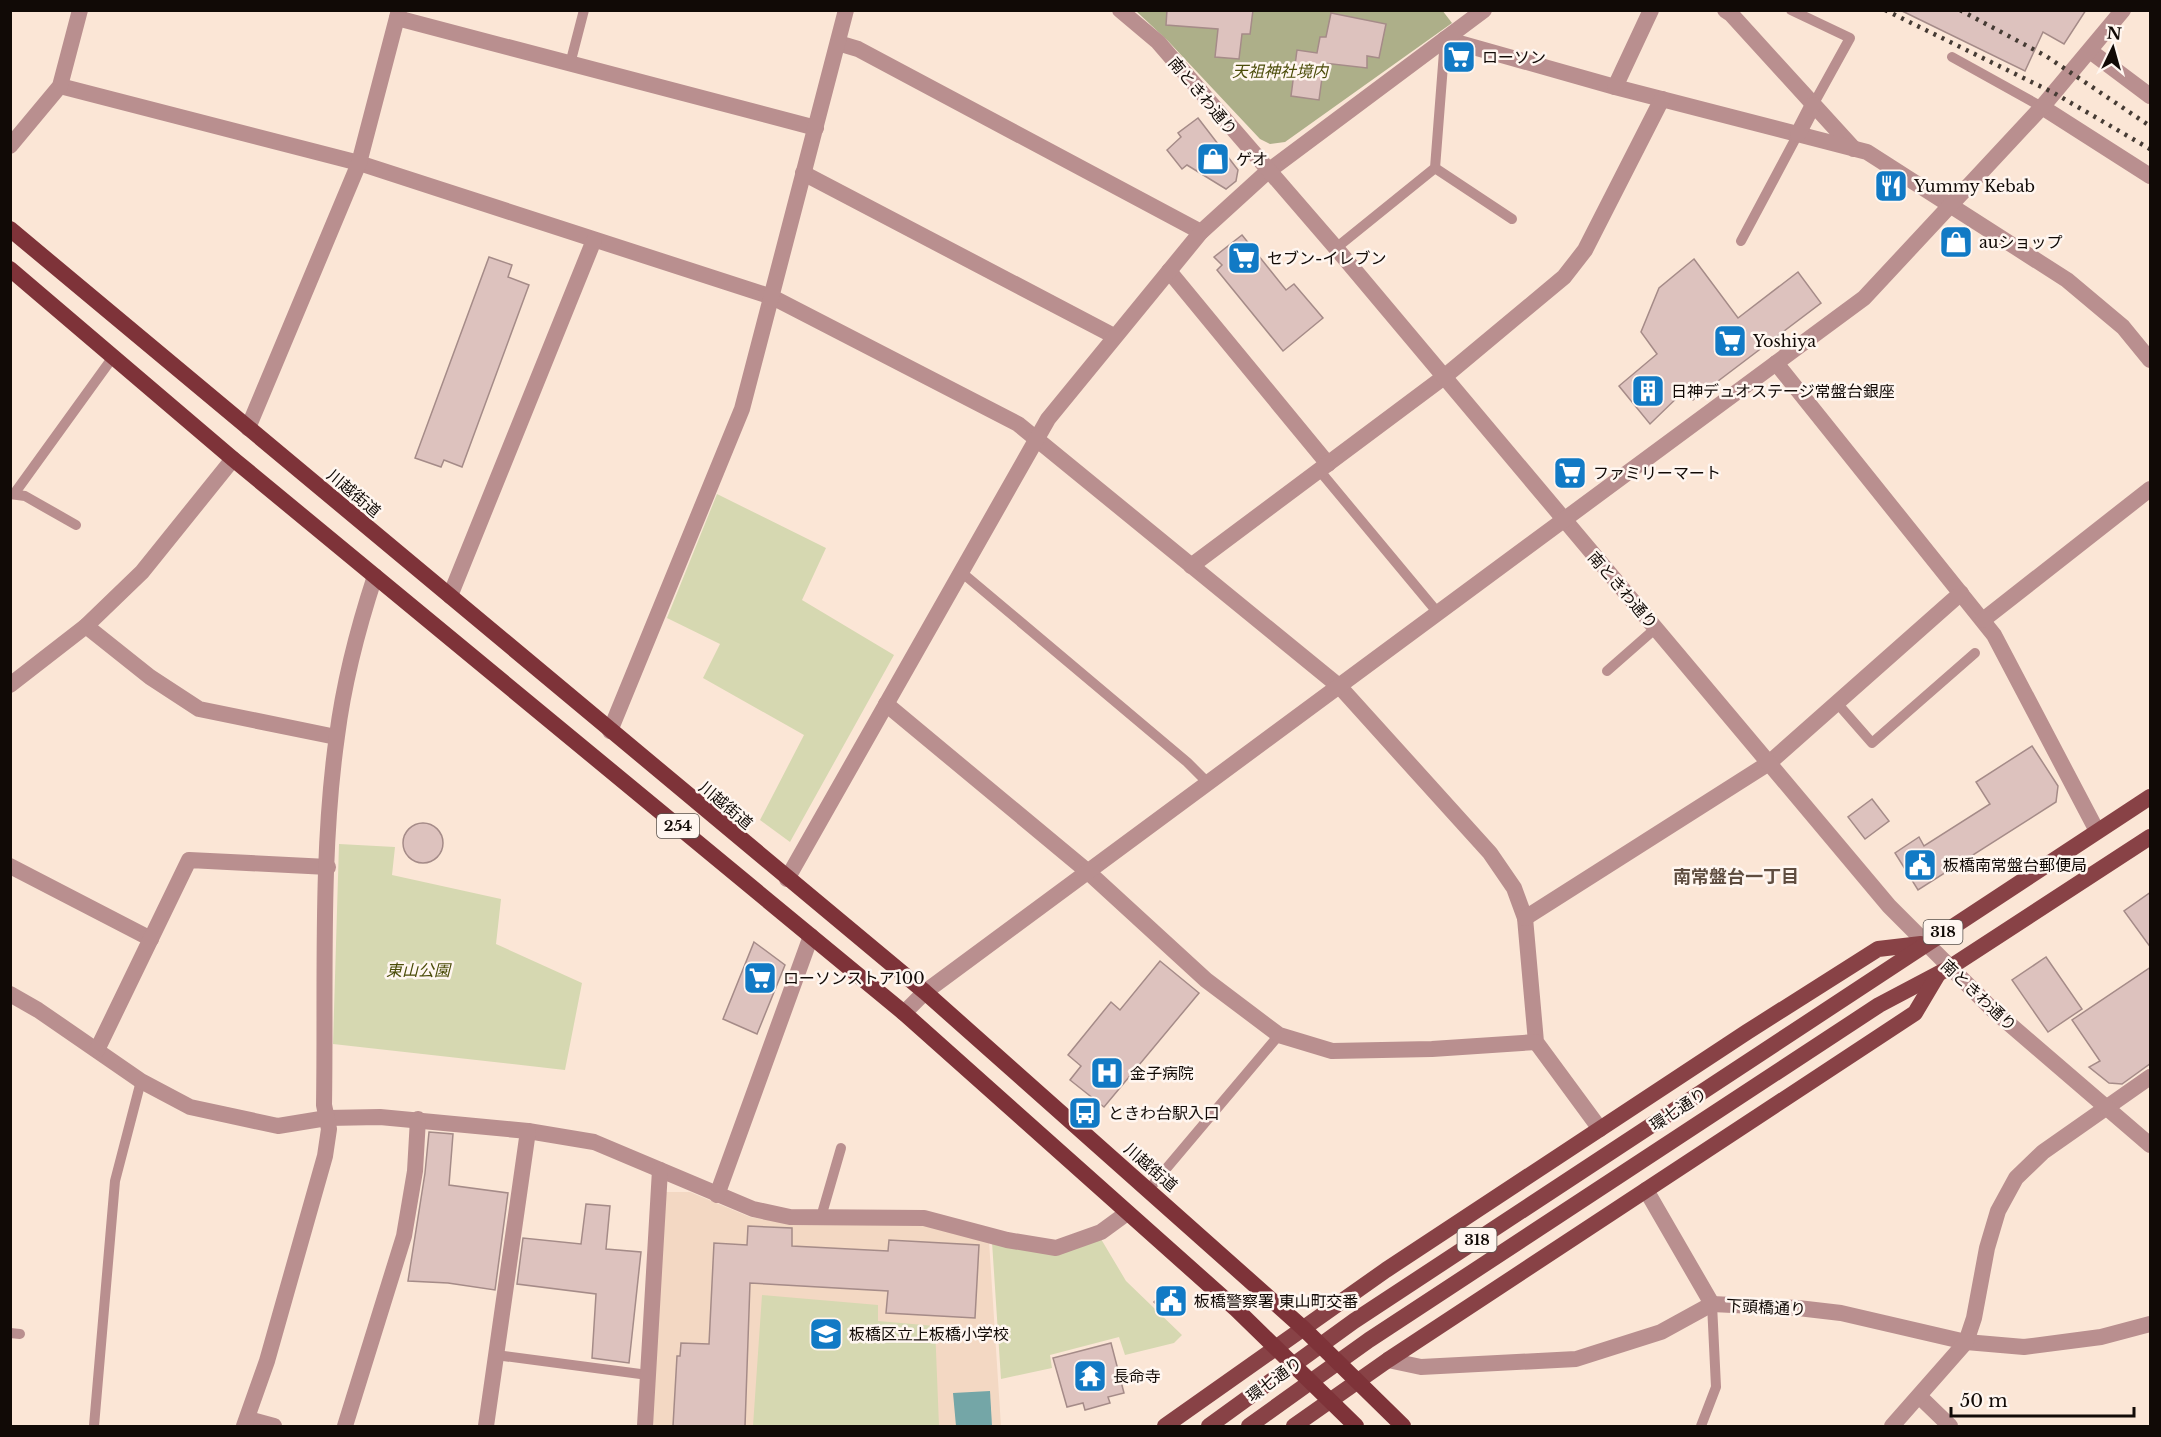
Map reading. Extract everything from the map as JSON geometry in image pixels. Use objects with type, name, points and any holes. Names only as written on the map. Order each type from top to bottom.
[{"type":"highway","name":"川越街道","points":[[10,229],[925,992],[1303,1328],[1403,1426]]},
{"type":"highway","name":"254","points":[[10,270],[233,459],[904,1013],[1276,1347],[1356,1426]]},
{"type":"main road","name":"環七通り","points":[[1209,1426],[1354,1321],[2143,801]]},
{"type":"main road","name":"環七通り","points":[[1249,1426],[1369,1340],[1879,1005],[1943,972],[2151,837]]},
{"type":"main road","points":[[1165,1426],[1303,1328],[1600,1129],[1878,949],[1924,944]]},
{"type":"main road","points":[[1294,1426],[1388,1360],[1915,1013],[1943,972]]},
{"type":"street","points":[[10,146],[60,86],[80,10]]},
{"type":"street","points":[[610,731],[742,410],[846,10]]},
{"type":"street","name":"南ときわ通り","points":[[1120,10],[1158,42],[1267,172],[1336,249],[1889,906],[1924,944],[1943,972],[1993,1010],[2151,1145]]},
{"type":"street","points":[[787,879],[1035,438],[1114,336],[1201,232],[1267,172],[1484,10]]},
{"type":"street","points":[[1615,87],[1651,10]]},
{"type":"street","points":[[904,1013],[925,992],[1087,871],[1340,687],[1864,298],[2042,107],[2123,10]]},
{"type":"street","points":[[1730,12],[1854,149]]},
{"type":"street","points":[[248,428],[359,163],[398,14],[570,64],[816,128]]},
{"type":"street","points":[[1445,39],[1615,87],[1867,152],[2067,280],[2123,327],[2151,360]]},
{"type":"street","points":[[838,43],[858,49],[1201,232]]},
{"type":"street","points":[[2090,51],[2151,96]]},
{"type":"street","points":[[60,86],[359,163],[772,297],[1018,424],[1340,687],[1490,854],[1514,888],[1525,918],[1536,1042],[1600,1129]]},
{"type":"street","points":[[1191,566],[1444,377],[1564,277],[1585,250],[1662,99]]},
{"type":"street","points":[[1798,134],[1813,105]]},
{"type":"street","points":[[2042,107],[2151,176]]},
{"type":"street","points":[[803,173],[1114,336]]},
{"type":"street","points":[[450,596],[594,240]]},
{"type":"street","points":[[1169,271],[1324,467]]},
{"type":"street","points":[[1776,363],[1983,620],[1990,639],[2097,831]]},
{"type":"street","points":[[11,683],[87,626],[142,572],[233,459]]},
{"type":"street","points":[[1983,620],[2151,489]]},
{"type":"street","points":[[274,1426],[246,1423],[267,1361],[325,1156],[329,1129],[324,1106],[328,867],[336,737],[348,670],[375,576]]},
{"type":"street","points":[[1525,918],[1769,763],[1961,593]]},
{"type":"street","points":[[87,626],[150,677],[200,710],[336,737]]},
{"type":"street","points":[[886,704],[1087,871],[1206,980],[1279,1035],[1332,1051],[1432,1049],[1536,1042]]},
{"type":"street","points":[[2143,801],[2151,789]]},
{"type":"street","points":[[97,1050],[189,860],[328,867]]},
{"type":"street","points":[[10,866],[151,939]]},
{"type":"street","points":[[717,1195],[811,936]]},
{"type":"street","points":[[10,994],[38,1010],[141,1081],[190,1107],[278,1126],[327,1118],[418,1119],[528,1131],[594,1142],[717,1195],[771,1213],[790,1217],[924,1218],[1007,1240],[1056,1248],[1101,1232],[1127,1213]]},
{"type":"street","points":[[1892,1426],[1966,1342],[1974,1318],[1987,1248],[1998,1211],[2016,1178],[2043,1152],[2151,1077]]},
{"type":"street","points":[[345,1426],[404,1236],[415,1172],[418,1119]]},
{"type":"street","points":[[486,1426],[528,1131]]},
{"type":"street","points":[[645,1426],[660,1170]]},
{"type":"street","points":[[1646,1190],[1712,1304]]},
{"type":"street","name":"下頭橋通り","points":[[1388,1360],[1421,1367],[1576,1359],[1661,1332],[1712,1304],[1841,1312],[1966,1342],[2024,1347],[2102,1337],[2151,1324]]},
{"type":"street","points":[[1919,1396],[1950,1426]]},
{"type":"lane","points":[[570,64],[584,10]]},
{"type":"lane","points":[[1791,10],[1850,38],[1813,105]]},
{"type":"lane","points":[[1336,249],[1435,168],[1445,39]]},
{"type":"lane","points":[[1952,57],[2042,107]]},
{"type":"lane","points":[[1742,241],[1798,134]]},
{"type":"lane","points":[[1435,168],[1512,219]]},
{"type":"lane","points":[[76,525],[25,496],[12,494],[113,357]]},
{"type":"lane","points":[[1324,467],[1438,614]]},
{"type":"lane","points":[[960,571],[1187,762],[1208,783]]},
{"type":"lane","points":[[1606,671],[1656,628]]},
{"type":"lane","points":[[1837,703],[1872,743],[1975,653]]},
{"type":"lane","points":[[1149,1189],[1279,1035]]},
{"type":"lane","points":[[94,1426],[115,1181],[141,1081]]},
{"type":"lane","points":[[821,1217],[841,1148]]},
{"type":"lane","points":[[1701,1426],[1716,1387],[1712,1304]]},
{"type":"lane","points":[[496,1355],[648,1375]]},
{"type":"shaded area","name":"板橋区立上板橋小学校","points":[[663,1192],[690,1192],[750,1217],[792,1224],[924,1223],[989,1241],[1001,1426],[651,1426]]},
{"type":"green space","name":"天祖神社境内","points":[[1442,10],[1452,23],[1285,142],[1270,144],[1260,139],[1168,41],[1136,11]]},
{"type":"green space","points":[[717,494],[826,548],[802,600],[894,655],[790,842],[760,820],[804,735],[703,678],[720,644],[667,618]]},
{"type":"green space","name":"東山公園","points":[[339,844],[395,847],[392,875],[501,899],[496,944],[582,983],[565,1070],[333,1044]]},
{"type":"green space","points":[[1101,1239],[1126,1281],[1182,1335],[1174,1343],[1125,1355],[1119,1337],[1050,1355],[1052,1368],[1001,1379],[992,1242]]},
{"type":"green space","points":[[762,1295],[878,1305],[878,1321],[935,1326],[939,1426],[753,1426]]},
{"type":"water","points":[[990,1391],[992,1426],[956,1426],[953,1393]]},
{"type":"building","points":[[1167,10],[1253,10],[1250,34],[1242,34],[1239,59],[1215,57],[1218,29],[1166,25]]},
{"type":"building","points":[[1900,10],[2086,10],[2064,44],[2043,32],[2025,71]]},
{"type":"building","points":[[1331,13],[1386,24],[1379,58],[1367,56],[1367,68],[1324,63],[1319,100],[1291,96],[1297,50],[1317,53],[1320,37],[1326,37]]},
{"type":"building","points":[[1198,118],[1238,170],[1236,181],[1226,189],[1187,165],[1182,169],[1167,150],[1181,137],[1178,133]]},
{"type":"building","points":[[1242,235],[1286,290],[1294,284],[1323,318],[1283,351],[1217,270],[1222,265],[1214,257]]},
{"type":"building","points":[[489,257],[512,265],[508,277],[529,285],[462,467],[444,460],[441,467],[415,458]]},
{"type":"building","points":[[1694,259],[1738,318],[1798,272],[1821,303],[1693,400],[1685,390],[1650,424],[1619,386],[1657,354],[1641,332],[1659,288]]},
{"type":"building","points":[[2032,746],[2058,786],[2056,802],[1918,890],[1895,853],[1919,837],[1924,846],[1990,804],[1976,782]]},
{"type":"building","points":[[1872,799],[1889,821],[1865,839],[1848,817]]},
{"type":"building","points":[[423,823],[437,829],[443,843],[437,857],[423,863],[409,857],[403,843],[409,829]]},
{"type":"building","points":[[2151,892],[2151,948],[2124,911]]},
{"type":"building","points":[[754,942],[785,965],[757,1034],[723,1019]]},
{"type":"building","points":[[2046,957],[2082,1009],[2048,1032],[2012,980]]},
{"type":"building","points":[[1160,961],[1199,993],[1104,1107],[1070,1080],[1081,1066],[1068,1055],[1111,1002],[1120,1010]]},
{"type":"building","points":[[2151,967],[2151,1063],[2122,1084],[2109,1083],[2089,1067],[2100,1061],[2072,1020]]},
{"type":"building","points":[[429,1132],[453,1134],[449,1185],[508,1193],[495,1290],[448,1283],[408,1281]]},
{"type":"building","points":[[586,1204],[610,1206],[606,1249],[641,1252],[629,1363],[592,1358],[596,1294],[517,1284],[523,1238],[581,1244]]},
{"type":"building","points":[[748,1226],[792,1228],[792,1246],[888,1251],[889,1240],[979,1245],[975,1318],[886,1313],[888,1291],[750,1283],[745,1426],[673,1426],[677,1356],[680,1356],[681,1343],[709,1344],[714,1243],[747,1245]]},
{"type":"building","points":[[1168,1289],[1181,1302],[1168,1316],[1154,1302]]},
{"type":"building","points":[[1111,1343],[1124,1393],[1108,1397],[1110,1403],[1085,1410],[1083,1403],[1067,1407],[1053,1358]]},
{"type":"railway","points":[[1885,10],[2054,93],[2150,149]]},
{"type":"railway","points":[[1960,10],[2046,56],[2150,126]]},
{"type":"place","name":"ローソン","points":[[1459,57]]},
{"type":"place","name":"ゲオ","points":[[1213,159]]},
{"type":"place","name":"Yummy Kebab","points":[[1891,186]]},
{"type":"place","name":"auショップ","points":[[1956,242]]},
{"type":"place","name":"セブン-イレブン","points":[[1244,258]]},
{"type":"place","name":"Yoshiya","points":[[1730,341]]},
{"type":"place","name":"日神デュオステージ常盤台銀座","points":[[1648,391]]},
{"type":"place","name":"ファミリーマート","points":[[1570,473]]},
{"type":"place","name":"板橋南常盤台郵便局","points":[[1920,865]]},
{"type":"place","name":"ローソンストア100","points":[[760,978]]},
{"type":"place","name":"金子病院","points":[[1107,1073]]},
{"type":"place","name":"ときわ台駅入口","points":[[1085,1113]]},
{"type":"place","name":"板橋警察署 東山町交番","points":[[1171,1301]]},
{"type":"place","name":"板橋区立上板橋小学校","points":[[826,1334]]},
{"type":"place","name":"長命寺","points":[[1090,1376]]},
{"type":"district","name":"南常盤台一丁目","points":[[1736,877]]}]
